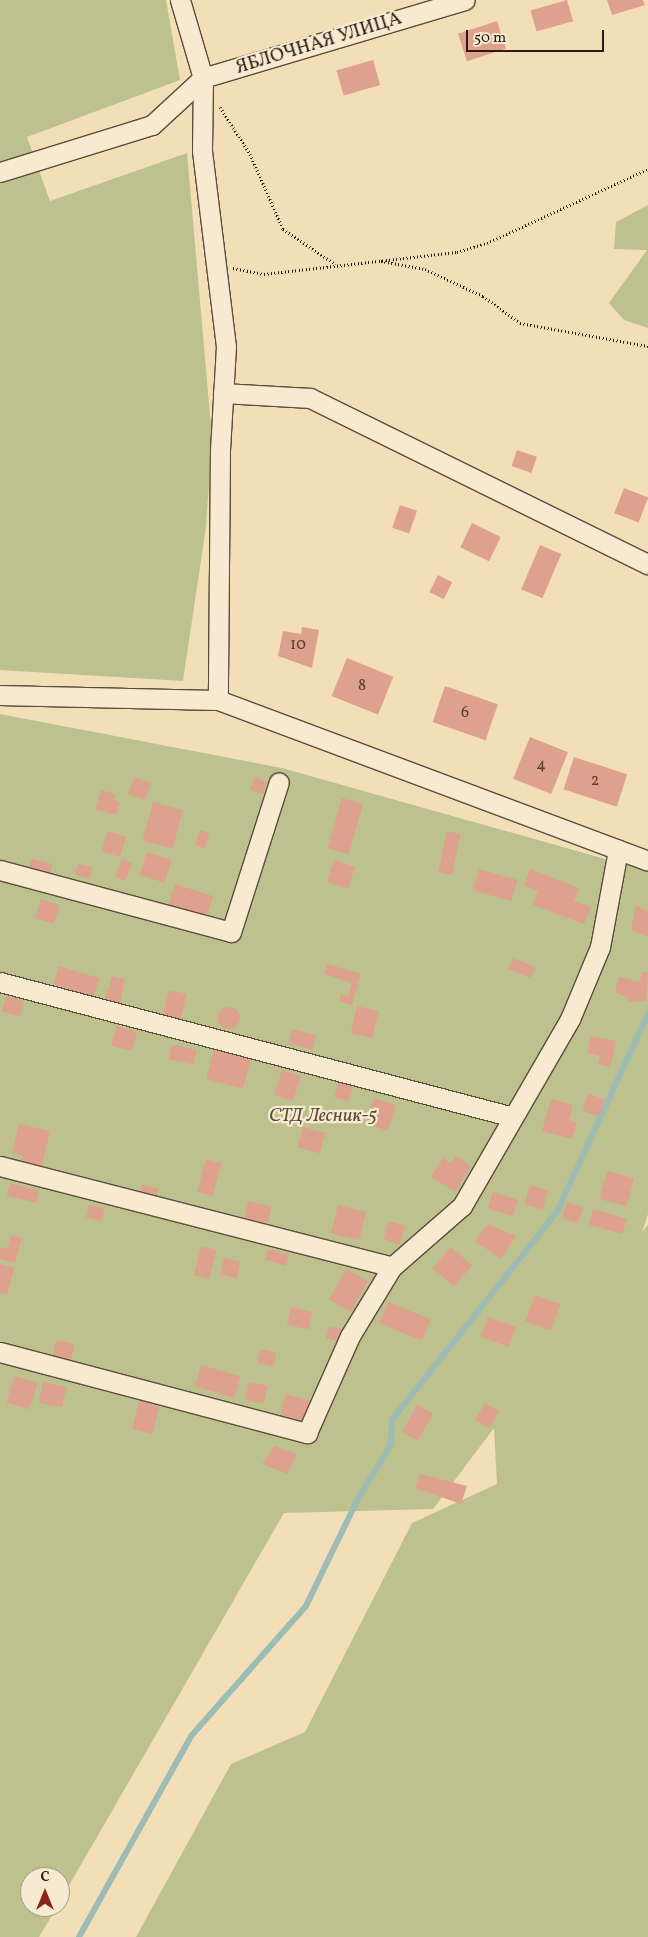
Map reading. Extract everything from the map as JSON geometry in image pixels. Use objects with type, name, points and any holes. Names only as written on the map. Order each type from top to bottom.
[{"type":"street","points":[[180,0],[203,83],[202,151],[217,257],[226,346],[223,393],[218,700]]},
{"type":"street","name":"ЯБЛОЧНАЯ УЛИЦА","points":[[203,83],[465,0]]},
{"type":"street","points":[[0,172],[152,125],[203,83]]},
{"type":"street","points":[[223,393],[310,398],[648,564]]},
{"type":"street","points":[[3,697],[218,700],[648,861]]},
{"type":"street","points":[[0,870],[231,932],[278,782]]},
{"type":"street","points":[[0,1352],[307,1433],[350,1336],[392,1267],[462,1206],[570,1019],[600,947],[618,850]]},
{"type":"street","points":[[0,982],[513,1117]]},
{"type":"street","points":[[0,1166],[392,1267]]},
{"type":"path","points":[[203,83],[226,113],[283,229],[336,265]]},
{"type":"path","points":[[217,257],[236,270],[264,274],[373,260],[418,257],[487,243],[648,170]]},
{"type":"path","points":[[373,260],[425,269],[483,296],[520,323],[648,346]]},
{"type":"green space","points":[[0,0],[166,0],[180,80],[27,137],[50,201],[187,153],[212,438],[206,527],[183,681],[0,670]]},
{"type":"green space","points":[[648,205],[648,328],[624,320],[609,303],[647,250],[614,249],[616,222]]},
{"type":"green space","name":"СТД Лесник-5","points":[[0,714],[282,768],[648,871],[648,1214],[642,1232],[648,1225],[648,1937],[136,1937],[231,1764],[305,1732],[412,1523],[497,1484],[494,1428],[433,1509],[284,1513],[70,1884],[70,1867],[20,1867],[20,1917],[51,1917],[39,1937],[0,1937]]},
{"type":"building","points":[[567,0],[573,21],[537,32],[530,10]]},
{"type":"building","points":[[607,0],[643,0],[645,5],[612,15]]},
{"type":"building","points":[[497,21],[506,49],[467,61],[458,34]]},
{"type":"building","points":[[373,60],[380,85],[344,95],[336,70]]},
{"type":"building","points":[[517,450],[537,457],[531,473],[511,466]]},
{"type":"building","points":[[624,488],[648,497],[639,523],[614,513]]},
{"type":"building","points":[[400,505],[417,511],[409,534],[392,528]]},
{"type":"building","points":[[472,523],[501,537],[489,561],[460,547]]},
{"type":"building","points":[[540,545],[561,554],[542,598],[521,589]]},
{"type":"building","points":[[438,575],[452,582],[444,599],[429,592]]},
{"type":"building","points":[[302,627],[319,630],[312,668],[278,656],[283,631],[301,634]]},
{"type":"building","points":[[347,658],[393,677],[378,715],[332,696]]},
{"type":"building","points":[[445,686],[498,704],[486,740],[433,722]]},
{"type":"building","points":[[530,737],[568,752],[551,794],[513,779]]},
{"type":"building","points":[[574,757],[627,774],[617,807],[563,789]]},
{"type":"building","points":[[255,776],[266,783],[263,794],[250,790]]},
{"type":"building","points":[[134,777],[151,783],[145,800],[128,794]]},
{"type":"building","points":[[101,790],[115,794],[114,800],[120,802],[116,815],[95,809]]},
{"type":"building","points":[[342,798],[363,804],[349,854],[328,848]]},
{"type":"building","points":[[153,802],[183,810],[173,849],[143,841]]},
{"type":"building","points":[[200,830],[210,833],[205,848],[195,845]]},
{"type":"building","points":[[108,831],[126,837],[120,857],[102,851]]},
{"type":"building","points":[[447,831],[461,834],[452,875],[438,872]]},
{"type":"building","points":[[147,852],[172,860],[164,883],[140,875]]},
{"type":"building","points":[[31,859],[52,864],[49,880],[27,875]]},
{"type":"building","points":[[122,859],[132,863],[125,881],[115,877]]},
{"type":"building","points":[[334,860],[355,867],[348,889],[327,882]]},
{"type":"building","points":[[78,863],[92,867],[89,879],[75,875]]},
{"type":"building","points":[[479,869],[517,880],[511,901],[473,890]]},
{"type":"building","points":[[530,869],[579,888],[574,901],[591,907],[584,924],[533,905],[538,891],[524,886]]},
{"type":"building","points":[[175,884],[213,896],[205,922],[167,910]]},
{"type":"building","points":[[41,899],[60,905],[54,924],[35,918]]},
{"type":"building","points":[[636,905],[648,912],[648,937],[631,930]]},
{"type":"building","points":[[513,958],[535,967],[531,978],[509,969]]},
{"type":"building","points":[[327,964],[361,974],[352,1005],[339,1001],[341,994],[348,996],[352,983],[324,974]]},
{"type":"building","points":[[59,966],[99,978],[94,996],[53,984]]},
{"type":"building","points":[[642,972],[648,973],[646,1001],[627,1002],[628,998],[615,992],[619,977],[639,982]]},
{"type":"building","points":[[112,976],[125,979],[120,1003],[105,1000]]},
{"type":"building","points":[[169,990],[187,994],[181,1019],[163,1015]]},
{"type":"building","points":[[6,996],[24,1001],[20,1017],[2,1011]]},
{"type":"building","points":[[357,1006],[378,1011],[372,1038],[351,1033]]},
{"type":"building","points":[[225,1007],[233,1007],[240,1014],[240,1022],[233,1029],[225,1029],[218,1022],[218,1014]]},
{"type":"building","points":[[117,1026],[137,1032],[131,1051],[111,1045]]},
{"type":"building","points":[[292,1029],[316,1035],[313,1050],[288,1044]]},
{"type":"building","points":[[591,1036],[616,1041],[610,1067],[598,1064],[600,1056],[587,1053]]},
{"type":"building","points":[[172,1045],[197,1050],[194,1064],[169,1060]]},
{"type":"building","points":[[214,1050],[251,1060],[243,1089],[206,1079]]},
{"type":"building","points":[[282,1070],[301,1076],[293,1101],[274,1095]]},
{"type":"building","points":[[339,1081],[353,1085],[349,1101],[334,1097]]},
{"type":"building","points":[[588,1094],[604,1099],[599,1116],[583,1111]]},
{"type":"building","points":[[374,1098],[396,1105],[388,1131],[366,1124]]},
{"type":"building","points":[[551,1099],[573,1105],[569,1120],[577,1122],[572,1139],[542,1131]]},
{"type":"building","points":[[19,1124],[50,1131],[40,1174],[20,1169],[23,1156],[12,1153]]},
{"type":"building","points":[[303,1127],[325,1133],[320,1153],[298,1147]]},
{"type":"building","points":[[456,1156],[471,1166],[455,1192],[431,1177],[443,1158],[451,1163]]},
{"type":"building","points":[[206,1159],[221,1163],[213,1196],[197,1192]]},
{"type":"building","points":[[607,1171],[634,1178],[627,1206],[599,1199]]},
{"type":"building","points":[[10,1183],[39,1191],[36,1203],[7,1196]]},
{"type":"building","points":[[142,1185],[159,1189],[156,1200],[140,1196]]},
{"type":"building","points":[[530,1185],[548,1190],[543,1209],[524,1204]]},
{"type":"building","points":[[493,1192],[518,1200],[512,1216],[488,1208]]},
{"type":"building","points":[[248,1201],[271,1206],[267,1228],[243,1223]]},
{"type":"building","points":[[567,1202],[583,1207],[578,1223],[562,1218]]},
{"type":"building","points":[[89,1205],[105,1209],[101,1221],[86,1218]]},
{"type":"building","points":[[338,1205],[366,1212],[359,1240],[331,1233]]},
{"type":"building","points":[[593,1209],[627,1219],[622,1234],[589,1224]]},
{"type":"building","points":[[389,1221],[405,1226],[400,1244],[383,1239]]},
{"type":"building","points":[[488,1224],[516,1236],[501,1259],[475,1241]]},
{"type":"building","points":[[11,1235],[22,1238],[15,1263],[0,1259],[0,1247],[7,1249]]},
{"type":"building","points":[[201,1246],[217,1250],[209,1279],[194,1275]]},
{"type":"building","points":[[451,1247],[472,1265],[454,1287],[433,1268]]},
{"type":"building","points":[[268,1249],[289,1255],[286,1266],[265,1260]]},
{"type":"building","points":[[224,1258],[241,1262],[237,1278],[220,1275]]},
{"type":"building","points":[[0,1264],[14,1268],[7,1295],[0,1293]]},
{"type":"building","points":[[346,1269],[368,1281],[351,1312],[329,1300]]},
{"type":"building","points":[[535,1295],[560,1304],[551,1331],[525,1321]]},
{"type":"building","points":[[388,1302],[431,1319],[422,1341],[379,1323]]},
{"type":"building","points":[[291,1307],[312,1312],[308,1329],[287,1325]]},
{"type":"building","points":[[488,1317],[516,1327],[509,1347],[481,1337]]},
{"type":"building","points":[[329,1326],[346,1330],[343,1342],[326,1339]]},
{"type":"building","points":[[56,1340],[75,1344],[71,1361],[52,1357]]},
{"type":"building","points":[[261,1349],[277,1353],[273,1366],[258,1363]]},
{"type":"building","points":[[201,1365],[240,1376],[234,1397],[195,1386]]},
{"type":"building","points":[[14,1376],[37,1382],[30,1409],[7,1403]]},
{"type":"building","points":[[43,1382],[66,1387],[62,1408],[39,1403]]},
{"type":"building","points":[[249,1382],[268,1386],[264,1404],[245,1400]]},
{"type":"building","points":[[286,1394],[314,1402],[308,1422],[280,1414]]},
{"type":"building","points":[[139,1401],[159,1406],[152,1434],[132,1429]]},
{"type":"building","points":[[485,1403],[499,1411],[489,1428],[475,1420]]},
{"type":"building","points":[[417,1405],[433,1414],[418,1441],[402,1432]]},
{"type":"building","points":[[275,1446],[296,1454],[288,1474],[262,1464]]},
{"type":"building","points":[[420,1474],[467,1486],[461,1504],[415,1488]]},
{"type":"waterway","points":[[79,1937],[192,1735],[306,1606],[359,1497],[391,1445],[392,1420],[557,1212],[648,1014]]}]
